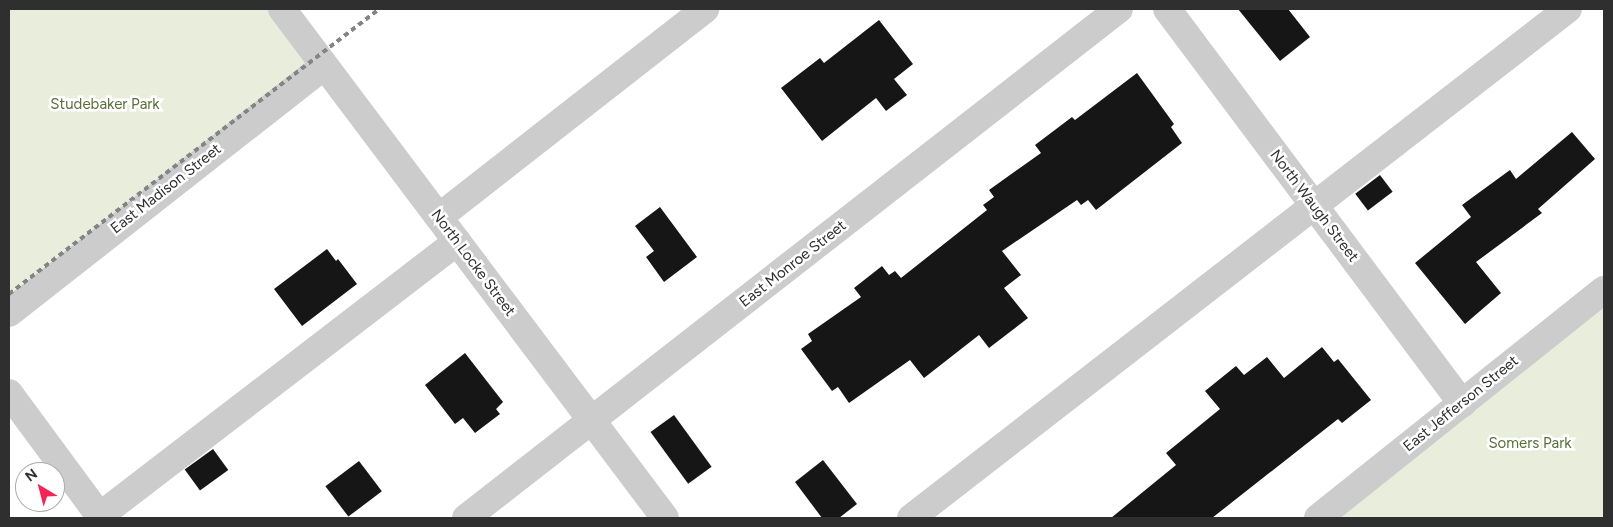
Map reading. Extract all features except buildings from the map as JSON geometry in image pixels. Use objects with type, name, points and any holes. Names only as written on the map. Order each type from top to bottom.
[{"type":"street","name":"North Locke Street","points":[[282,9],[665,518]]},
{"type":"street","points":[[439,218],[705,9]]},
{"type":"street","name":"East Monroe Street","points":[[466,518],[1119,9]]},
{"type":"street","name":"North Waugh Street","points":[[1166,9],[1462,404]]},
{"type":"street","points":[[911,518],[1568,9]]},
{"type":"street","name":"East Madison Street","points":[[9,313],[324,66]]},
{"type":"street","points":[[9,393],[99,518],[457,242]]},
{"type":"street","name":"East Jefferson Street","points":[[1318,518],[1604,290]]},
{"type":"green space","name":"Studebaker Park","points":[[9,9],[282,9],[324,66],[9,296]]},
{"type":"green space","name":"Somers Park","points":[[1604,290],[1604,518],[1317,518]]},
{"type":"railway","points":[[9,294],[379,9]]}]
